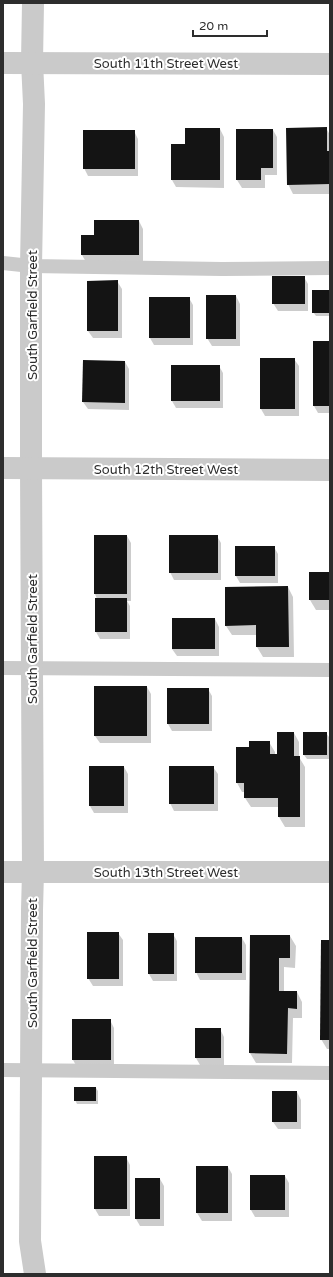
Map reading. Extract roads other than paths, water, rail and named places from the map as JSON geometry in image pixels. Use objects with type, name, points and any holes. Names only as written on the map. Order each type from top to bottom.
[{"type":"street","name":"South Garfield Street","points":[[33,3],[32,62],[34,104],[31,266],[33,872],[30,1241],[35,1274]]},
{"type":"street","name":"South 11th Street West","points":[[3,63],[330,64]]},
{"type":"street","name":"South 12th Street West","points":[[3,468],[330,470]]},
{"type":"street","name":"South 13th Street West","points":[[3,872],[330,872]]},
{"type":"lane","points":[[3,263],[31,266],[222,269],[330,268]]},
{"type":"lane","points":[[3,668],[330,670]]},
{"type":"lane","points":[[3,1070],[330,1073]]}]
